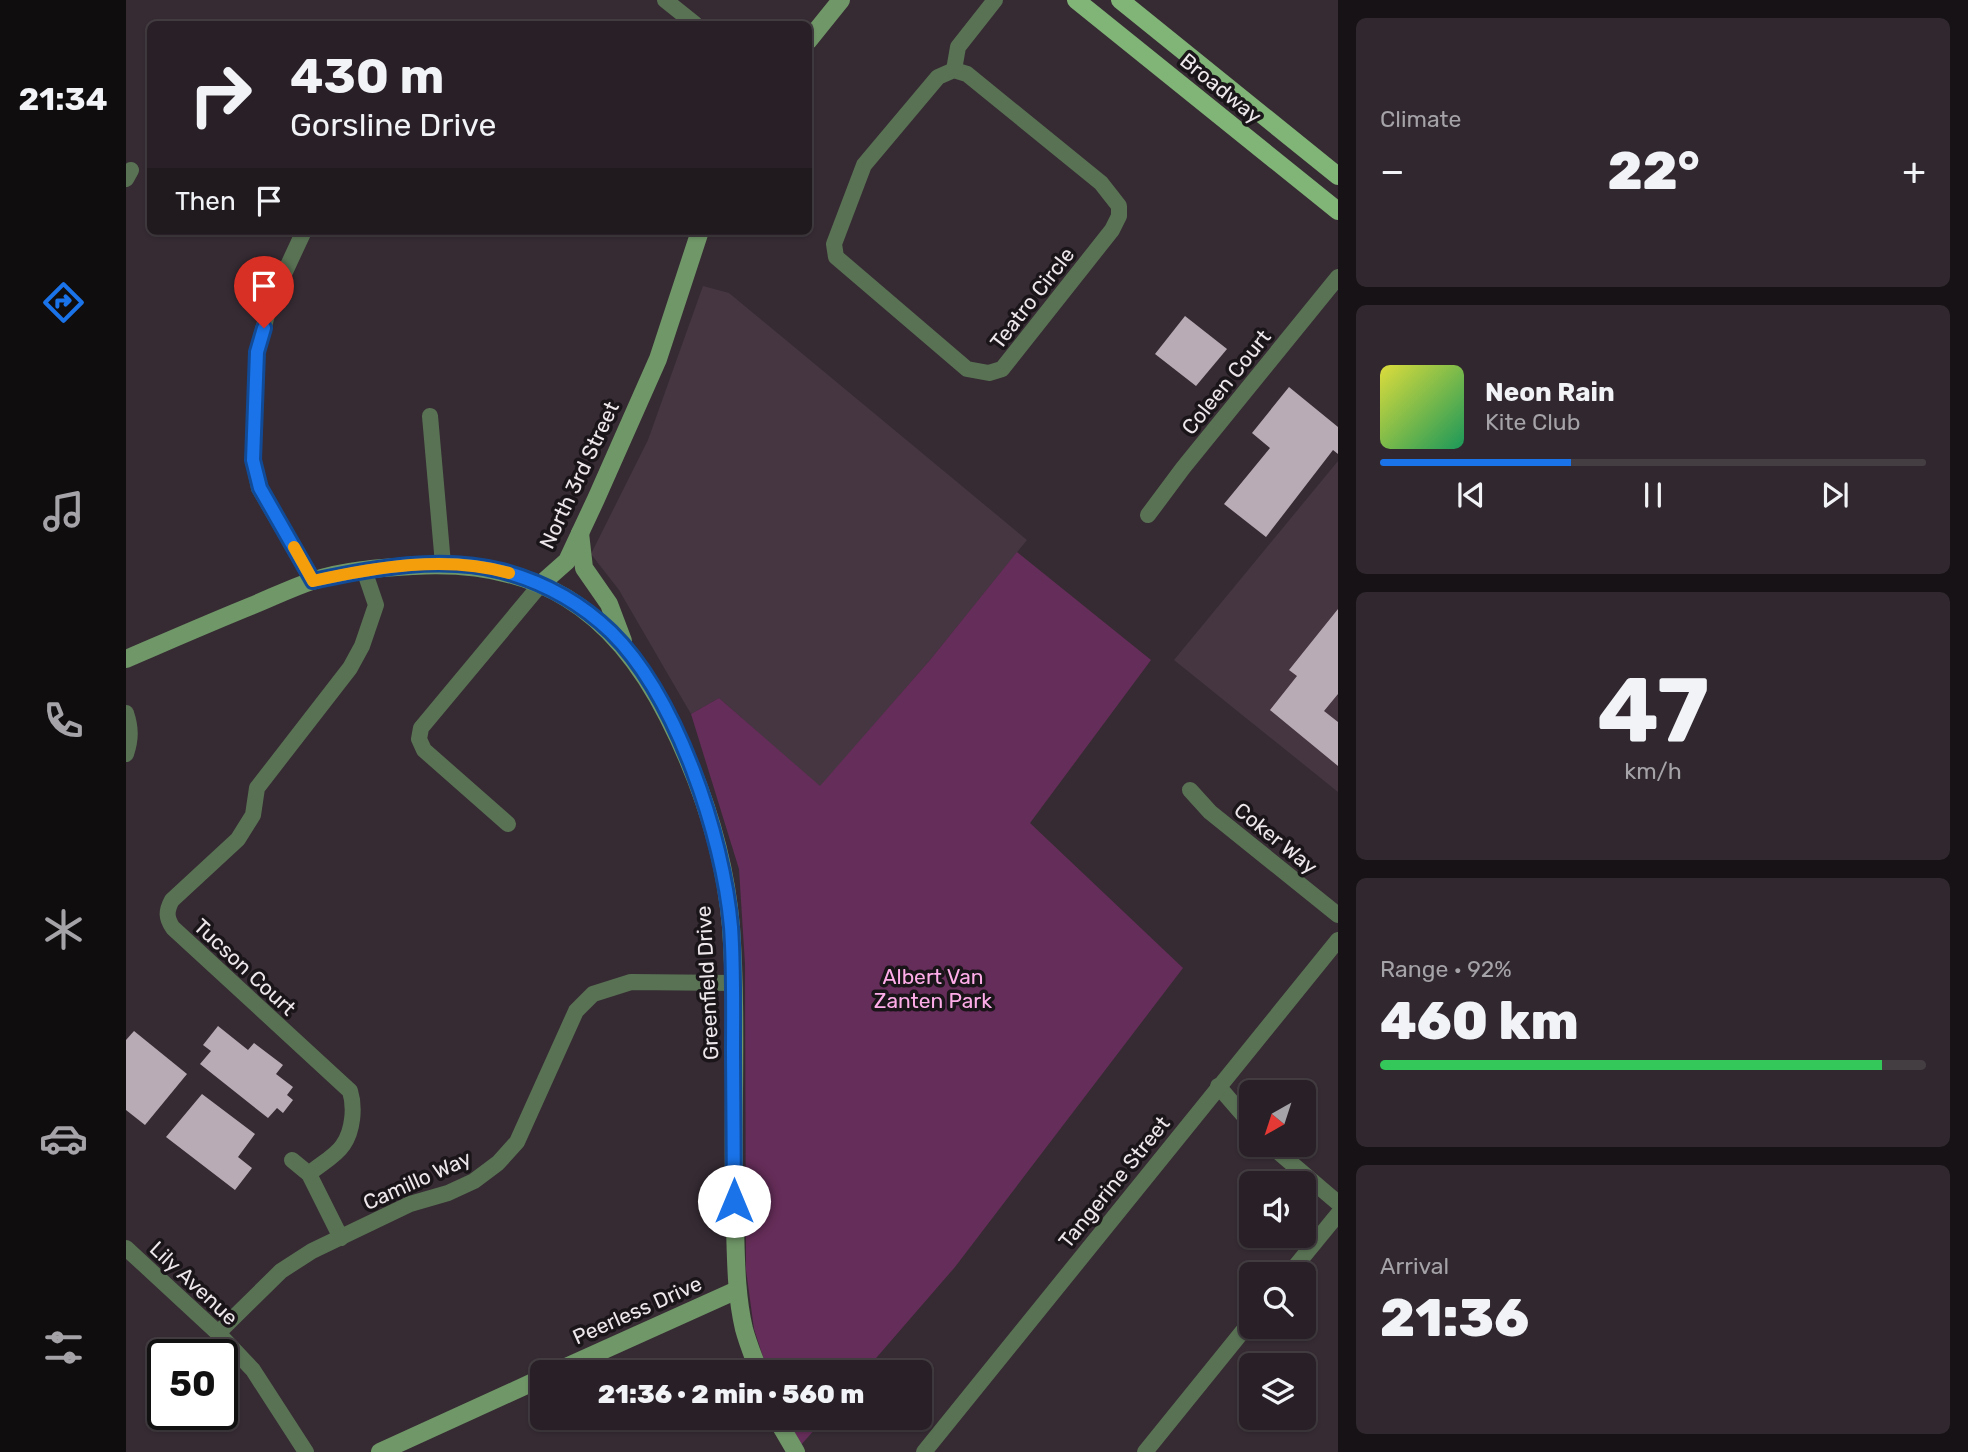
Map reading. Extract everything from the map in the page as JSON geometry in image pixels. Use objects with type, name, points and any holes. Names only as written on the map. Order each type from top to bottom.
[{"type":"main road","points":[[812,36],[841,0]]},
{"type":"main road","name":"Broadway","points":[[1076,0],[1338,211]]},
{"type":"main road","name":"Broadway","points":[[1120,0],[1338,176]]},
{"type":"main road","name":"North 3rd Street","points":[[541,584],[567,561],[580,533],[658,359],[699,235]]},
{"type":"main road","points":[[580,533],[584,568],[609,604],[627,650]]},
{"type":"main road","name":"Greenfield Drive","points":[[126,659],[313,581],[363,570],[443,564],[500,570],[541,584],[597,619],[627,650],[652,687],[683,747],[708,812],[721,866],[730,925],[733,983],[737,1290],[744,1330],[755,1360]]},
{"type":"main road","name":"Peerless Drive","points":[[582,1360],[737,1290]]},
{"type":"main road","points":[[380,1452],[530,1383]]},
{"type":"main road","points":[[781,1430],[789,1449]]},
{"type":"street","points":[[665,0],[691,21]]},
{"type":"street","points":[[954,70],[958,47],[995,0]]},
{"type":"street","name":"Teatro Circle","points":[[954,70],[967,74],[1101,183],[1119,206],[1119,216],[1112,230],[1002,369],[989,373],[967,369],[835,257],[834,244],[864,165],[938,77],[954,70]]},
{"type":"street","points":[[302,235],[270,304],[257,352],[253,460],[260,488],[313,581]]},
{"type":"street","name":"Coleen Court","points":[[1149,515],[1338,278]]},
{"type":"street","points":[[430,416],[443,564]]},
{"type":"street","name":"Tucson Court","points":[[309,1174],[343,1146],[353,1101],[349,1091],[173,928],[167,920],[167,909],[172,900],[238,839],[253,815],[257,788],[350,668],[362,646],[376,605],[363,570]]},
{"type":"street","name":"North 3rd Street","points":[[508,824],[424,750],[419,739],[421,728],[541,584]]},
{"type":"street","points":[[126,713],[131,740],[126,754]]},
{"type":"street","name":"Coker Way","points":[[1190,790],[1210,812],[1338,915]]},
{"type":"street","name":"Tangerine Street","points":[[924,1452],[1338,940]]},
{"type":"street","name":"Camillo Way","points":[[218,1333],[281,1271],[312,1251],[410,1204],[448,1193],[474,1181],[498,1163],[517,1142],[576,1011],[593,994],[631,982],[733,983]]},
{"type":"street","points":[[1218,1086],[1239,1110]]},
{"type":"street","points":[[1284,1157],[1338,1203]]},
{"type":"street","points":[[292,1160],[309,1174],[341,1238]]},
{"type":"street","points":[[1299,1262],[1338,1214]]},
{"type":"street","name":"Lily Avenue","points":[[126,1248],[218,1333],[253,1370],[306,1452]]},
{"type":"street","points":[[1145,1452],[1239,1336]]},
{"type":"shaded area","points":[[703,286],[729,293],[1027,540],[930,660],[820,787],[719,698],[691,714],[619,590],[591,554],[648,440]]},
{"type":"shaded area","points":[[1338,461],[1338,792],[1174,660]]},
{"type":"green space","name":"Albert Van Zanten Park","points":[[1017,552],[1151,660],[1030,823],[1183,968],[955,1267],[874,1360],[764,1360],[754,1329],[746,1270],[745,964],[739,869],[691,714],[719,698],[820,786],[930,660]]},
{"type":"green space","points":[[791,1430],[814,1430],[800,1446]]},
{"type":"building","points":[[1185,316],[1227,349],[1196,386],[1155,354]]},
{"type":"building","points":[[1289,387],[1338,427],[1338,454],[1333,450],[1266,537],[1224,504],[1270,448],[1252,433]]},
{"type":"building","points":[[1338,609],[1338,694],[1324,711],[1338,722],[1338,766],[1270,710],[1297,676],[1289,670]]},
{"type":"building","points":[[218,1026],[248,1050],[254,1043],[283,1065],[276,1074],[293,1087],[287,1095],[293,1100],[283,1113],[277,1108],[268,1118],[200,1064],[211,1051],[203,1045]]},
{"type":"building","points":[[134,1031],[187,1074],[145,1125],[126,1110],[126,1040]]},
{"type":"building","points":[[202,1094],[255,1134],[238,1157],[252,1168],[235,1190],[166,1137]]},
{"type":"slow traffic","points":[[294,547],[313,581],[377,568],[443,564],[479,566],[509,573]]},
{"type":"route","points":[[264,328],[257,352],[253,460],[260,488],[313,581],[377,568],[457,564],[500,570],[541,584],[579,606],[613,634],[640,668],[664,708],[683,747],[708,812],[721,866],[730,925],[733,983],[734,1201]]}]
